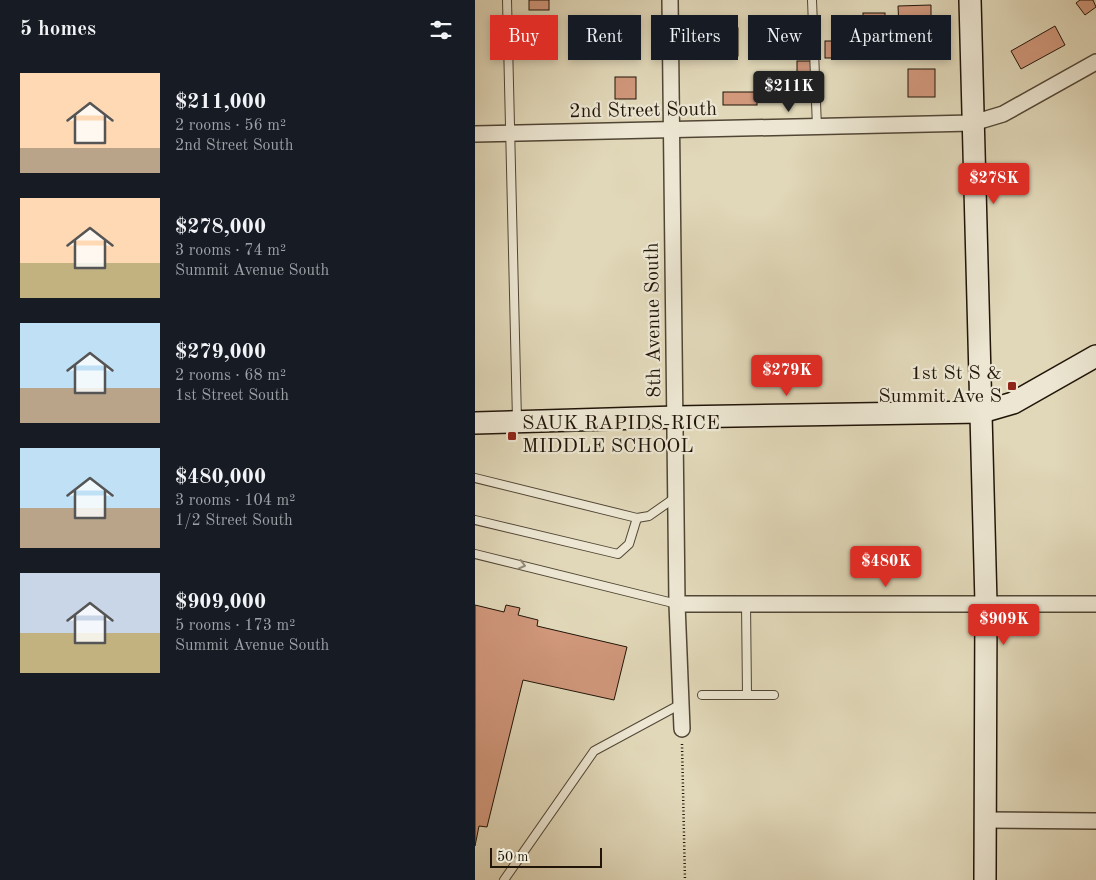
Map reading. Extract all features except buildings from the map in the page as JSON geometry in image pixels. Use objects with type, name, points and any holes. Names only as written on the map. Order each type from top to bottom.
[{"type":"street","name":"8th Avenue South","points":[[670,0],[677,604],[682,729]]},
{"type":"street","points":[[970,0],[986,603],[985,880]]},
{"type":"street","name":"2nd Street South","points":[[475,134],[973,123],[1003,114],[1096,62]]},
{"type":"street","points":[[475,423],[676,417],[982,412],[1013,403],[1096,356]]},
{"type":"street","points":[[677,604],[1096,604]]},
{"type":"street","points":[[986,820],[1096,821]]},
{"type":"lane","points":[[507,0],[517,422]]},
{"type":"lane","points":[[812,0],[817,127]]},
{"type":"lane","points":[[475,478],[637,518],[649,516],[677,497]]},
{"type":"lane","points":[[475,520],[619,554],[629,544],[637,518]]},
{"type":"lane","points":[[475,554],[677,604]]},
{"type":"lane","points":[[746,604],[747,695]]},
{"type":"lane","points":[[702,695],[774,695]]},
{"type":"lane","points":[[503,880],[594,751],[681,704]]},
{"type":"path","points":[[682,729],[685,880]]},
{"type":"place","name":"1st St S & Summit Ave S","points":[[1012,386]]},
{"type":"place","name":"SAUK RAPIDS-RICE MIDDLE SCHOOL","points":[[512,436]]}]
